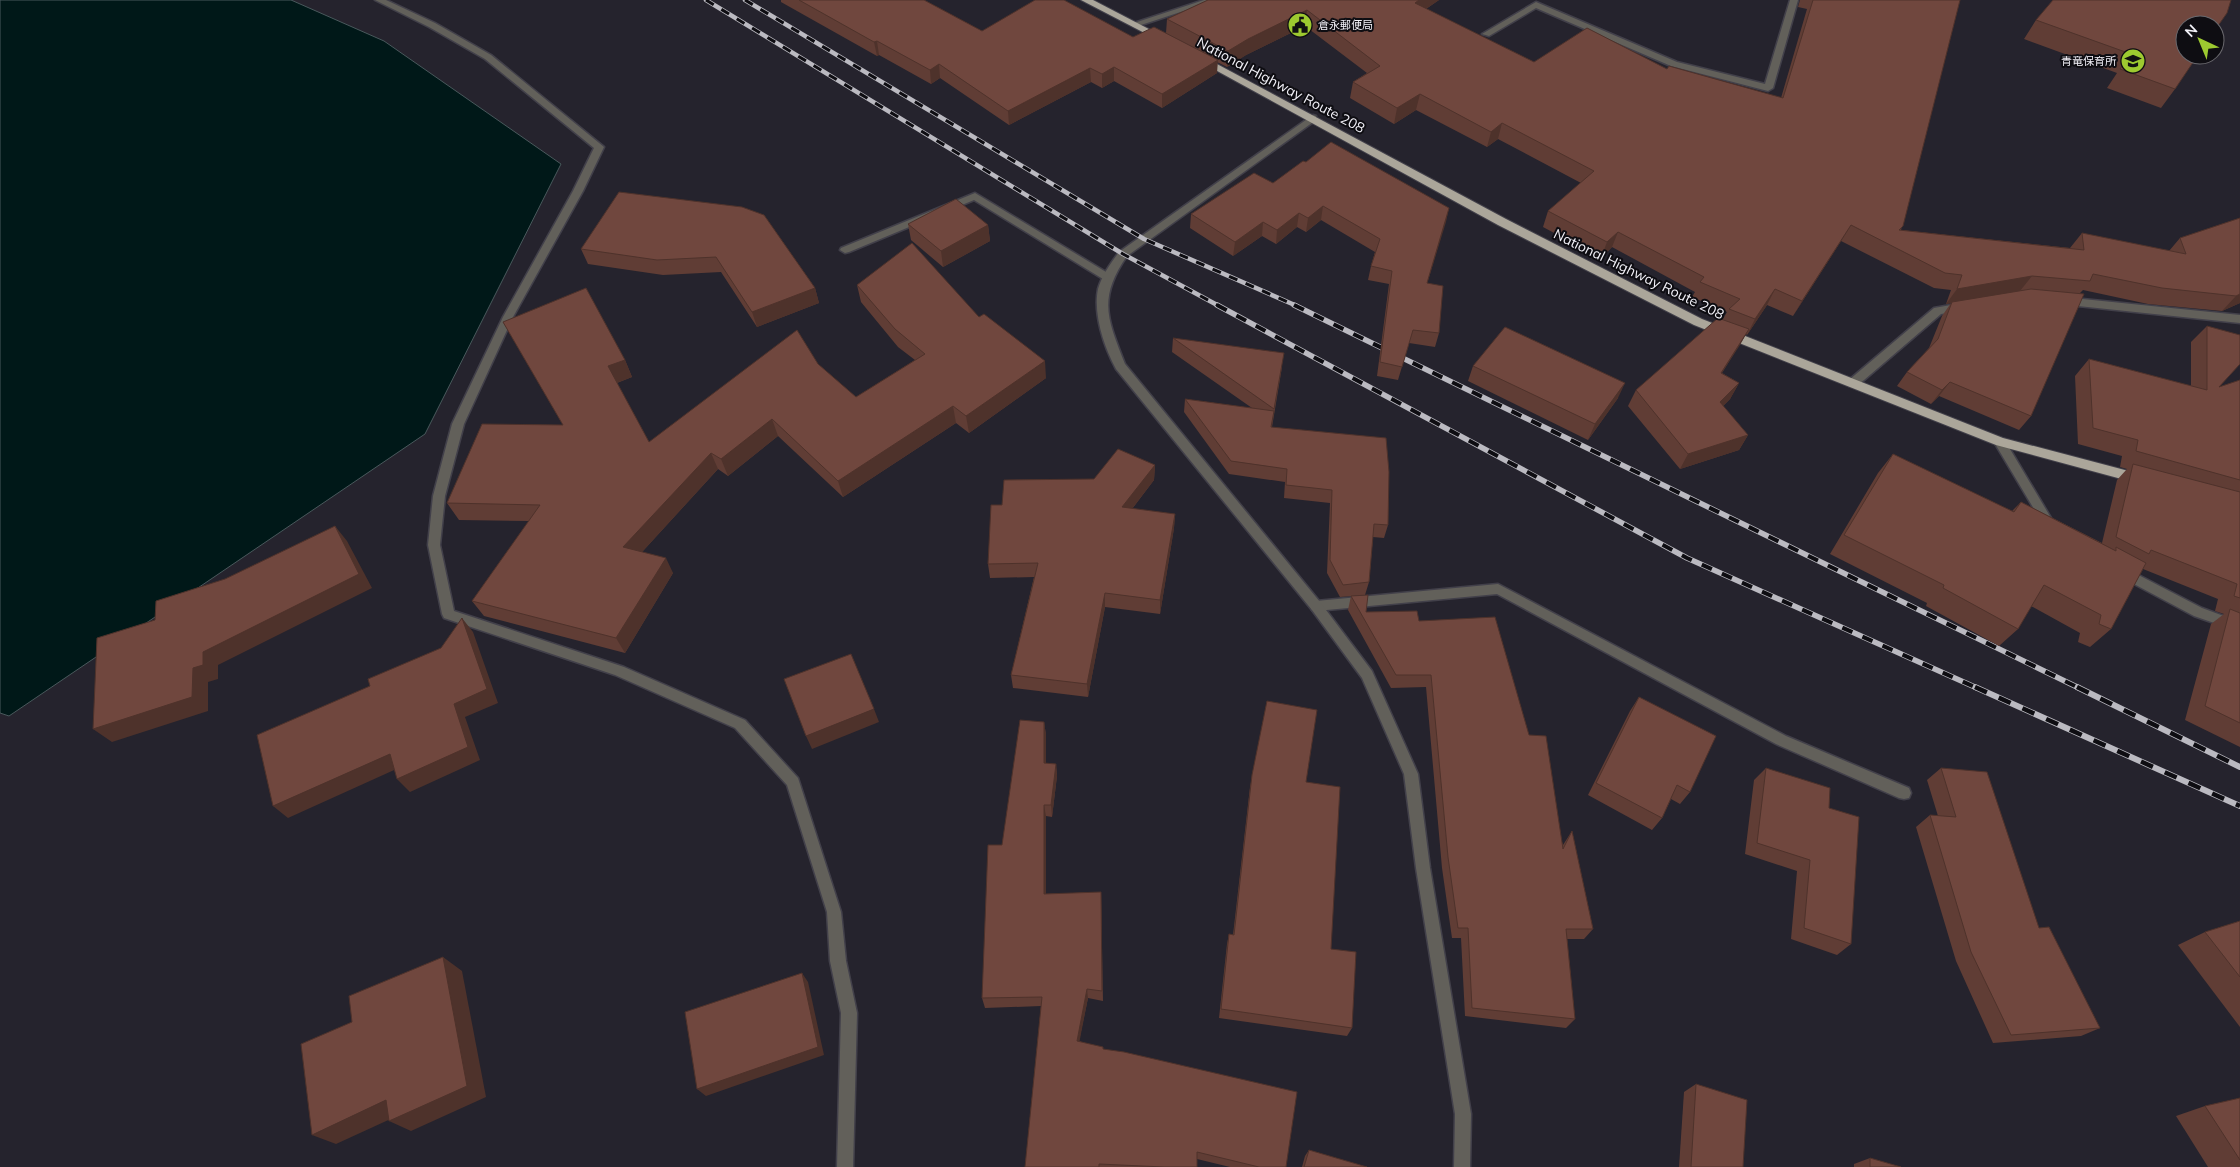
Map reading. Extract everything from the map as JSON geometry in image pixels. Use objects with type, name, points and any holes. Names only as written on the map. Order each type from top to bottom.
[{"type":"highway","name":"National Highway Route 208","points":[[1090,1],[1178,46]]},
{"type":"highway","name":"National Highway Route 208","points":[[1195,55],[1502,222],[1698,322],[2000,442],[2154,483]]},
{"type":"street","points":[[379,0],[432,25],[488,57],[599,147],[578,191],[508,317],[458,424],[439,496],[434,545],[448,614],[619,671],[740,724],[792,782],[834,912],[838,961],[849,1013],[845,1167]]},
{"type":"street","points":[[1135,24],[1213,0]]},
{"type":"street","points":[[1486,34],[1536,5],[1674,64],[1768,88],[1794,0]]},
{"type":"street","points":[[1313,118],[1123,254],[1107,277],[1102,296],[1103,321],[1120,366],[1316,606],[1367,675],[1411,774],[1423,868],[1463,1114],[1462,1167]]},
{"type":"street","points":[[845,250],[975,196],[1107,277]]},
{"type":"street","points":[[2049,300],[2240,318]]},
{"type":"street","points":[[1853,383],[1938,310],[1974,304]]},
{"type":"street","points":[[2000,442],[2056,536]]},
{"type":"street","points":[[2114,567],[2198,612],[2240,627]]},
{"type":"street","points":[[1316,606],[1498,589],[1781,740],[1904,793]]},
{"type":"shaded area","points":[[0,0],[291,0],[384,41],[561,164],[425,434],[9,716],[0,713]]},
{"type":"building","points":[[799,0],[924,0],[982,31],[1035,0],[1064,0],[1133,37],[1154,27],[1218,60],[1162,94],[1114,67],[1102,74],[1090,68],[1008,111],[939,64],[930,70],[877,41],[874,42]]},
{"type":"building","points":[[1208,0],[1419,0],[1415,3],[1534,62],[1587,28],[1667,69],[1669,66],[1783,98],[1813,0],[1960,0],[1903,226],[1899,230],[2084,250],[2082,233],[2186,254],[2180,238],[2240,218],[2240,294],[2236,296],[2162,288],[2093,274],[2090,281],[2032,276],[1957,289],[1962,275],[1945,273],[1851,225],[1802,301],[1775,289],[1755,319],[1729,309],[1740,299],[1700,282],[1704,277],[1618,232],[1607,242],[1548,211],[1594,171],[1502,123],[1491,132],[1420,94],[1397,108],[1353,82],[1380,66],[1307,10],[1228,51],[1167,19]]},
{"type":"building","points":[[2053,0],[2231,0],[2225,16],[2175,15],[2175,65],[2191,65],[2175,89],[2120,69],[2131,54],[2036,20]]},
{"type":"building","points":[[1331,142],[1449,208],[1427,283],[1443,286],[1439,333],[1413,330],[1402,367],[1380,362],[1392,271],[1371,266],[1380,239],[1323,206],[1308,218],[1299,213],[1277,230],[1263,222],[1235,242],[1191,214],[1254,173],[1273,183],[1303,161],[1306,162]]},
{"type":"building","points":[[619,192],[742,207],[764,215],[815,288],[752,312],[716,257],[657,260],[581,249]]},
{"type":"building","points":[[956,199],[988,225],[941,251],[908,224]]},
{"type":"building","points":[[912,243],[979,317],[984,314],[1045,361],[966,416],[953,406],[838,481],[772,419],[721,459],[711,453],[623,547],[666,558],[616,638],[472,601],[540,505],[447,503],[482,424],[563,425],[503,322],[586,288],[625,360],[608,366],[649,442],[797,330],[818,364],[856,397],[925,354],[895,329],[857,285]]},
{"type":"building","points":[[2031,289],[2084,294],[2031,416],[1950,382],[1942,390],[1907,372],[1938,339],[1952,302]]},
{"type":"building","points":[[1718,318],[1749,329],[1721,373],[1739,383],[1720,402],[1748,435],[1688,454],[1636,390]]},
{"type":"building","points":[[2207,326],[2240,335],[2240,364],[2219,387],[2240,380],[2240,480],[2136,451],[2138,440],[2093,428],[2089,359],[2207,390]]},
{"type":"building","points":[[1505,327],[1625,383],[1595,424],[1473,366]]},
{"type":"building","points":[[1173,338],[1284,353],[1274,409]]},
{"type":"building","points":[[1185,399],[1274,411],[1271,427],[1386,438],[1389,472],[1388,525],[1374,524],[1369,582],[1343,585],[1330,560],[1332,490],[1286,485],[1287,469],[1231,461]]},
{"type":"building","points":[[1118,449],[1155,465],[1122,507],[1175,514],[1160,600],[1105,593],[1087,684],[1011,675],[1038,563],[988,564],[991,505],[1002,505],[1004,480],[1094,479]]},
{"type":"building","points":[[1893,454],[2014,512],[2021,502],[2116,551],[2116,547],[2146,563],[2111,629],[2099,624],[2101,615],[2044,585],[2018,629],[1943,588],[1944,585],[1844,535]]},
{"type":"building","points":[[2133,464],[2240,492],[2240,598],[2234,596],[2237,584],[2151,550],[2149,554],[2116,537]]},
{"type":"building","points":[[335,526],[359,574],[203,652],[203,665],[193,668],[192,697],[93,729],[97,638],[155,620],[156,601],[225,579]]},
{"type":"building","points":[[1368,595],[1366,612],[1417,611],[1419,621],[1495,617],[1529,735],[1546,736],[1563,849],[1572,831],[1593,929],[1566,929],[1575,1019],[1472,1008],[1468,928],[1458,928],[1448,857],[1431,675],[1396,675],[1351,596]]},
{"type":"building","points":[[2230,609],[2240,613],[2240,723],[2205,706]]},
{"type":"building","points":[[462,618],[487,689],[454,704],[468,747],[397,779],[390,754],[273,806],[257,735],[370,686],[368,679],[441,648]]},
{"type":"building","points":[[851,654],[874,709],[806,736],[784,679]]},
{"type":"building","points":[[1639,697],[1716,736],[1690,792],[1677,785],[1662,818],[1596,783]]},
{"type":"building","points":[[1267,701],[1317,710],[1306,782],[1340,787],[1331,949],[1356,952],[1352,1028],[1221,1009],[1229,934],[1234,935],[1252,775]]},
{"type":"building","points":[[1020,720],[1044,722],[1044,763],[1056,764],[1051,805],[1044,805],[1044,894],[1101,892],[1102,991],[1087,989],[1077,1041],[1103,1047],[1103,1049],[1124,1052],[1297,1092],[1286,1167],[1259,1167],[1197,1152],[1197,1167],[1099,1164],[1099,1167],[1025,1167],[1042,997],[982,998],[988,845],[1002,845]]},
{"type":"building","points":[[1766,768],[1830,788],[1829,808],[1859,817],[1851,944],[1804,928],[1810,860],[1757,843]]},
{"type":"building","points":[[1941,768],[1987,772],[2039,928],[2049,927],[2100,1028],[2011,1035],[1971,952],[1930,815],[1956,817]]},
{"type":"building","points":[[2240,921],[2240,977],[2205,932]]},
{"type":"building","points":[[443,957],[467,1086],[389,1121],[386,1100],[312,1135],[301,1044],[352,1022],[349,996]]},
{"type":"building","points":[[802,973],[818,1047],[697,1089],[685,1012]]},
{"type":"building","points":[[1696,1084],[1747,1100],[1743,1167],[1691,1167]]},
{"type":"building","points":[[2240,1098],[2240,1160],[2205,1106]]},
{"type":"building","points":[[1309,1150],[1367,1167],[1304,1167]]},
{"type":"building","points":[[1870,1158],[1901,1167],[1870,1167]]},
{"type":"railway","points":[[706,0],[1123,254],[1219,306]]},
{"type":"railway","points":[[745,0],[1144,239],[1297,306]]},
{"type":"railway","points":[[1217,305],[1687,558],[1977,688]]},
{"type":"railway","points":[[1294,305],[2079,688]]},
{"type":"railway","points":[[1975,687],[2240,806]]},
{"type":"railway","points":[[2077,687],[2240,767]]},
{"type":"place","name":"倉永郵便局","points":[[1300,25]]},
{"type":"place","name":"青竜保育所","points":[[2133,61]]}]
